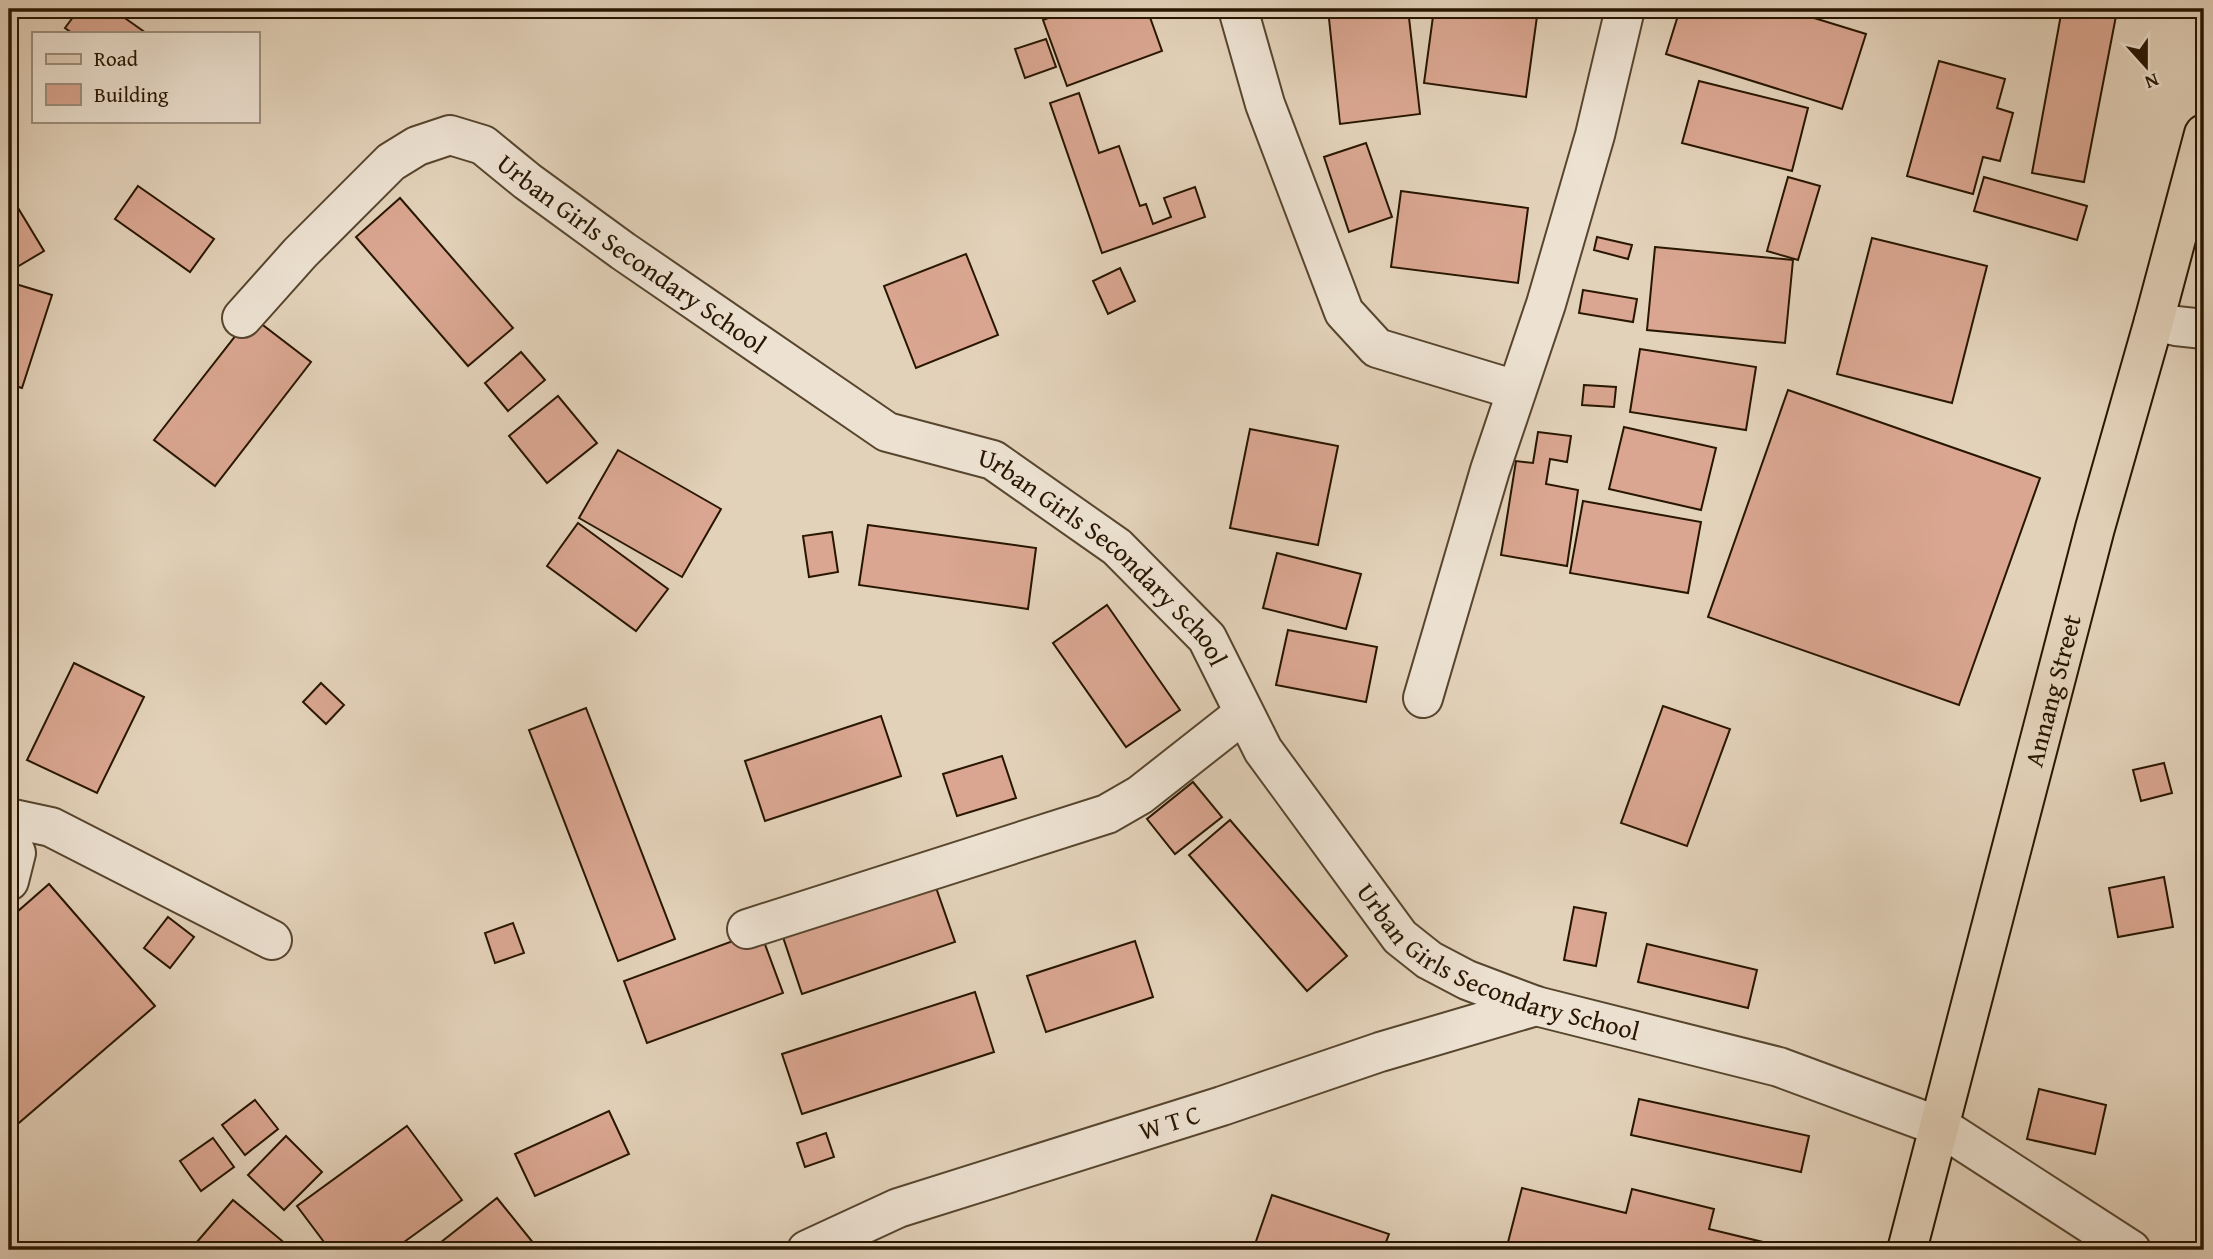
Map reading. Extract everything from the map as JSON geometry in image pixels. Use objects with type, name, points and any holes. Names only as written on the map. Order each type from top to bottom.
[{"type":"main road","name":"Annang Street","points":[[1907,1250],[2095,527],[2204,134]]},
{"type":"street","points":[[1238,9],[1265,104],[1344,312],[1377,348],[1516,390]]},
{"type":"street","points":[[1423,698],[1516,390],[1546,304],[1595,135],[1625,9]]},
{"type":"street","name":"Urban Girls Secondary School","points":[[242,318],[300,253],[391,162],[417,146],[450,135],[483,145],[527,181],[623,251],[887,432],[993,460],[1117,547],[1207,638],[1263,750],[1400,937],[1429,960],[1466,980],[1536,1006],[1779,1067],[1941,1126],[2131,1250]]},
{"type":"street","points":[[2154,321],[2204,329]]},
{"type":"street","points":[[747,929],[1107,814],[1140,795],[1243,714]]},
{"type":"street","points":[[11,847],[51,827],[272,940]]},
{"type":"street","name":"W T C","points":[[807,1250],[898,1208],[1222,1106],[1380,1052],[1536,1006]]},
{"type":"building","points":[[79,9],[112,9],[145,32],[71,32],[65,28]]},
{"type":"building","points":[[979,9],[1008,9],[982,18]]},
{"type":"building","points":[[1072,9],[1147,9],[1162,51],[1067,86],[1043,20]]},
{"type":"building","points":[[1328,9],[1408,9],[1420,114],[1340,124]]},
{"type":"building","points":[[1434,9],[1538,9],[1526,97],[1424,83]]},
{"type":"building","points":[[1680,9],[1785,9],[1866,34],[1842,109],[1666,54]]},
{"type":"building","points":[[2062,9],[2116,16],[2084,182],[2032,173]]},
{"type":"building","points":[[1046,39],[1056,67],[1025,78],[1015,49]]},
{"type":"building","points":[[1939,61],[2005,79],[1997,108],[2013,113],[2000,161],[1983,157],[1973,194],[1907,176]]},
{"type":"building","points":[[1699,81],[1808,108],[1792,171],[1682,143]]},
{"type":"building","points":[[1079,93],[1099,153],[1119,146],[1140,206],[1146,204],[1153,224],[1171,217],[1164,198],[1195,187],[1205,217],[1102,253],[1050,103]]},
{"type":"building","points":[[1366,143],[1392,217],[1349,232],[1324,157]]},
{"type":"building","points":[[1788,177],[1820,186],[1798,260],[1767,251]]},
{"type":"building","points":[[1984,177],[2087,206],[2077,240],[1974,211]]},
{"type":"building","points":[[138,186],[214,239],[190,272],[115,219]]},
{"type":"building","points":[[1401,191],[1528,208],[1518,283],[1391,267]]},
{"type":"building","points":[[9,193],[44,251],[12,270],[9,265]]},
{"type":"building","points":[[400,198],[513,328],[468,366],[356,237]]},
{"type":"building","points":[[1597,237],[1632,245],[1628,259],[1594,250]]},
{"type":"building","points":[[1872,238],[1987,266],[1952,403],[1837,374]]},
{"type":"building","points":[[1655,247],[1793,260],[1785,343],[1647,330]]},
{"type":"building","points":[[966,254],[998,335],[916,368],[884,286]]},
{"type":"building","points":[[1120,268],[1135,301],[1108,314],[1093,281]]},
{"type":"building","points":[[9,282],[52,295],[22,388],[9,384]]},
{"type":"building","points":[[1583,290],[1637,299],[1633,322],[1579,313]]},
{"type":"building","points":[[251,316],[311,362],[215,486],[154,440]]},
{"type":"building","points":[[1640,349],[1756,367],[1746,430],[1630,412]]},
{"type":"building","points":[[521,352],[545,380],[508,411],[485,383]]},
{"type":"building","points":[[1584,385],[1616,387],[1614,407],[1582,405]]},
{"type":"building","points":[[1788,390],[2040,478],[1959,705],[1708,617]]},
{"type":"building","points":[[558,396],[597,443],[547,483],[509,436]]},
{"type":"building","points":[[1624,427],[1716,448],[1701,510],[1609,489]]},
{"type":"building","points":[[1250,429],[1338,446],[1318,545],[1230,528]]},
{"type":"building","points":[[1538,432],[1571,436],[1567,462],[1550,459],[1546,484],[1578,490],[1567,566],[1501,555],[1516,461],[1533,463]]},
{"type":"building","points":[[618,450],[721,509],[682,577],[579,518]]},
{"type":"building","points":[[1583,501],[1701,522],[1688,593],[1570,573]]},
{"type":"building","points":[[578,523],[668,589],[636,631],[547,566]]},
{"type":"building","points":[[868,525],[1036,548],[1028,609],[859,585]]},
{"type":"building","points":[[832,532],[838,572],[809,577],[803,536]]},
{"type":"building","points":[[1277,553],[1361,574],[1346,629],[1263,608]]},
{"type":"building","points":[[1107,605],[1180,710],[1126,747],[1053,643]]},
{"type":"building","points":[[1288,630],[1377,647],[1366,702],[1276,685]]},
{"type":"building","points":[[74,663],[144,697],[97,793],[27,760]]},
{"type":"building","points":[[321,683],[344,705],[326,724],[303,702]]},
{"type":"building","points":[[1663,706],[1730,729],[1687,846],[1621,823]]},
{"type":"building","points":[[586,708],[675,939],[618,961],[529,730]]},
{"type":"building","points":[[881,716],[901,776],[765,821],[745,761]]},
{"type":"building","points":[[1002,756],[1016,798],[957,816],[943,774]]},
{"type":"building","points":[[2164,763],[2172,793],[2141,801],[2133,770]]},
{"type":"building","points":[[1193,782],[1222,817],[1175,854],[1147,819]]},
{"type":"building","points":[[1230,820],[1347,956],[1307,991],[1189,855]]},
{"type":"building","points":[[2164,877],[2173,927],[2118,937],[2109,888]]},
{"type":"building","points":[[933,879],[955,942],[802,994],[781,931]]},
{"type":"building","points":[[49,884],[155,1006],[13,1128],[9,1123],[9,919]]},
{"type":"building","points":[[1574,907],[1606,913],[1596,966],[1564,960]]},
{"type":"building","points":[[168,917],[194,937],[170,968],[144,948]]},
{"type":"building","points":[[513,923],[524,953],[495,963],[485,933]]},
{"type":"building","points":[[760,931],[783,993],[647,1043],[624,981]]},
{"type":"building","points":[[1135,941],[1153,997],[1046,1032],[1027,976]]},
{"type":"building","points":[[1647,944],[1757,970],[1748,1008],[1638,982]]},
{"type":"building","points":[[975,992],[994,1052],[802,1114],[782,1054]]},
{"type":"building","points":[[2039,1089],[2106,1105],[2095,1154],[2027,1139]]},
{"type":"building","points":[[1639,1099],[1809,1136],[1801,1172],[1631,1135]]},
{"type":"building","points":[[255,1100],[278,1129],[245,1155],[222,1125]]},
{"type":"building","points":[[609,1111],[629,1154],[535,1196],[515,1154]]},
{"type":"building","points":[[407,1126],[462,1200],[393,1250],[330,1250],[297,1206]]},
{"type":"building","points":[[826,1133],[834,1157],[805,1167],[797,1143]]},
{"type":"building","points":[[286,1136],[322,1172],[284,1210],[248,1175]]},
{"type":"building","points":[[213,1138],[234,1167],[201,1191],[180,1161]]},
{"type":"building","points":[[1522,1188],[1626,1213],[1632,1189],[1714,1209],[1709,1229],[1796,1250],[1506,1250]]},
{"type":"building","points":[[1272,1195],[1389,1234],[1383,1250],[1253,1250]]},
{"type":"building","points":[[497,1198],[539,1250],[431,1250]]},
{"type":"building","points":[[233,1200],[287,1245],[282,1250],[190,1250]]},
{"type":"building","points":[[1113,1245],[1114,1250],[1012,1250]]}]
